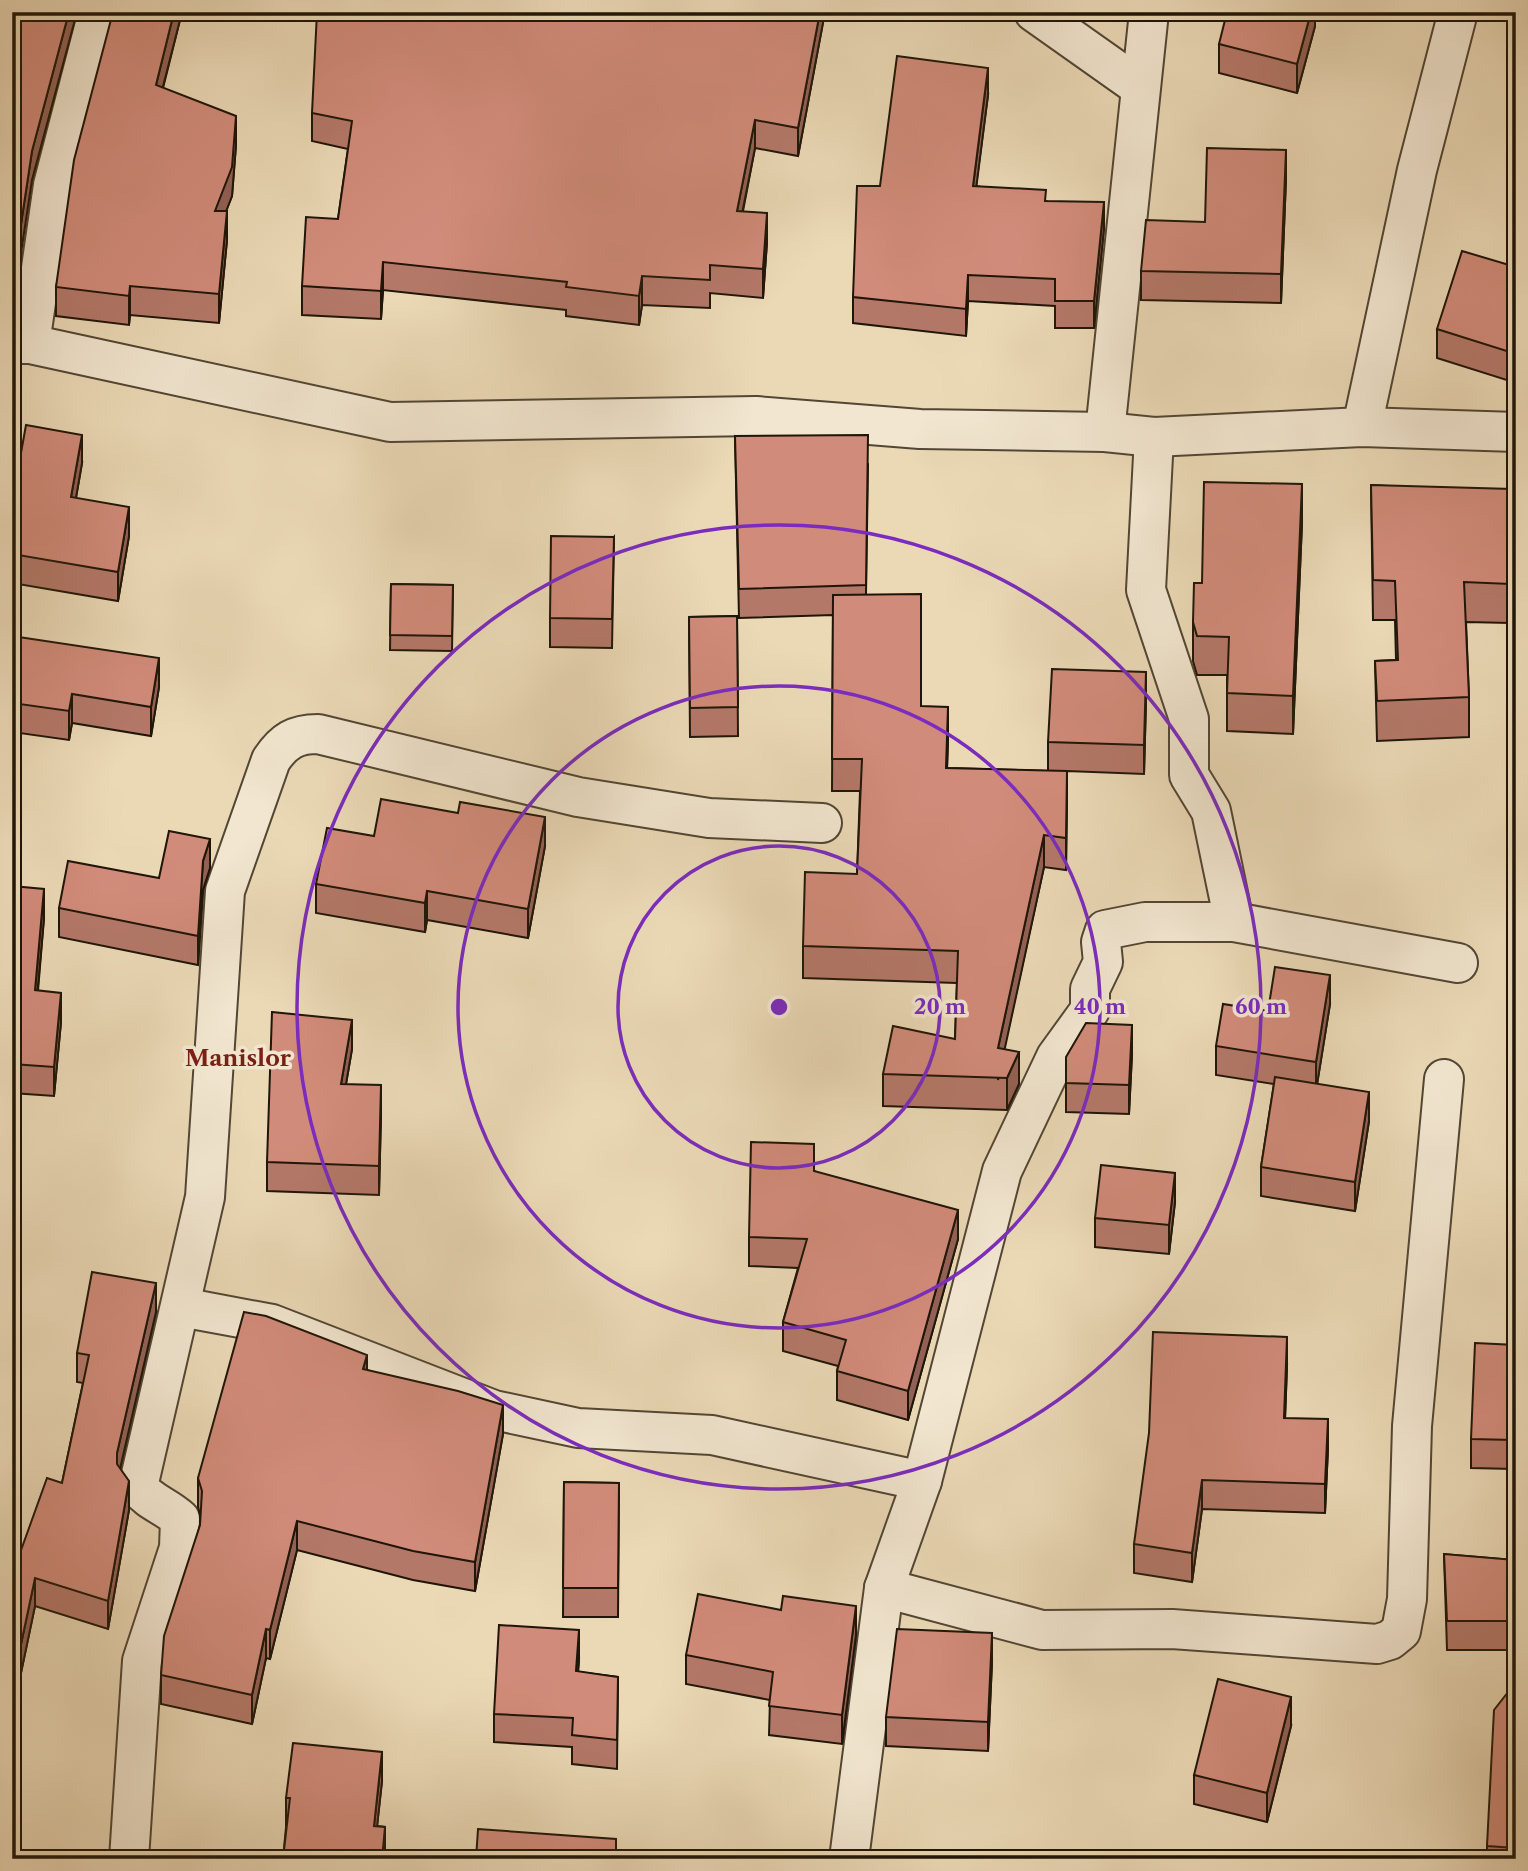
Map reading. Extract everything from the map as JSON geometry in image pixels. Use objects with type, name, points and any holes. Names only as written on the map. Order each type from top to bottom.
[{"type":"street","points":[[98,12],[53,185],[21,344],[390,422],[757,416],[919,429],[1105,432],[1154,437],[1362,427],[1516,432]]},
{"type":"street","points":[[1034,12],[1140,87]]},
{"type":"street","points":[[1105,432],[1149,12]]},
{"type":"street","points":[[1362,427],[1417,170],[1458,12]]},
{"type":"street","points":[[1154,437],[1146,590],[1189,719],[1189,775],[1211,811],[1234,922]]},
{"type":"street","points":[[129,1859],[142,1661],[179,1548],[180,1519],[168,1508],[147,1499],[138,1487],[205,1198],[225,891],[271,760],[288,740],[301,734],[318,734],[578,797],[709,818],[822,823]]},
{"type":"street","points":[[849,1859],[884,1588],[922,1481],[1002,1171],[1056,1057],[1090,1010],[1090,989],[1103,962],[1101,942],[1105,930],[1145,922],[1234,922],[1458,963]]},
{"type":"street","points":[[884,1588],[1042,1630],[1172,1629],[1377,1644],[1390,1640],[1401,1631],[1407,1600],[1412,1426],[1444,1079]]},
{"type":"street","points":[[181,1307],[272,1324],[494,1410],[578,1428],[712,1436],[922,1481]]},
{"type":"building","points":[[12,12],[69,12],[32,151],[12,284]]},
{"type":"building","points":[[113,12],[174,12],[156,85],[236,116],[232,167],[215,211],[227,211],[219,294],[130,286],[129,296],[56,287],[74,160]]},
{"type":"building","points":[[317,12],[438,12],[472,18],[478,12],[820,12],[798,128],[755,120],[737,211],[767,213],[763,269],[710,265],[710,280],[642,276],[639,296],[566,287],[567,282],[383,262],[381,291],[302,286],[306,217],[338,219],[352,121],[312,113]]},
{"type":"building","points":[[1227,12],[1311,12],[1297,64],[1219,44]]},
{"type":"building","points":[[897,56],[988,68],[973,186],[1046,190],[1045,201],[1104,202],[1094,301],[1055,301],[1055,279],[968,275],[966,309],[853,297],[857,186],[880,186]]},
{"type":"building","points":[[1207,148],[1286,150],[1281,274],[1141,271],[1146,220],[1205,222]]},
{"type":"building","points":[[1462,251],[1516,267],[1516,354],[1437,329]]},
{"type":"building","points":[[26,425],[82,435],[71,497],[129,507],[118,572],[12,554],[12,503]]},
{"type":"building","points":[[868,435],[866,585],[739,589],[735,436]]},
{"type":"building","points":[[1204,482],[1302,484],[1293,696],[1227,693],[1229,637],[1197,636],[1193,622],[1194,583],[1202,583]]},
{"type":"building","points":[[1371,485],[1512,489],[1512,493],[1516,494],[1516,576],[1510,576],[1510,584],[1464,582],[1469,697],[1377,701],[1375,661],[1398,660],[1395,581],[1373,580]]},
{"type":"building","points":[[551,536],[614,537],[612,619],[550,618]]},
{"type":"building","points":[[391,584],[453,585],[452,636],[390,635]]},
{"type":"building","points":[[921,594],[921,706],[948,707],[946,768],[1067,771],[1066,838],[1044,835],[998,1048],[1019,1052],[1007,1078],[883,1074],[893,1026],[955,1039],[958,951],[803,946],[805,872],[857,874],[862,759],[832,759],[833,595]]},
{"type":"building","points":[[737,616],[738,707],[690,708],[689,617]]},
{"type":"building","points":[[12,636],[159,658],[151,707],[72,694],[69,711],[12,703]]},
{"type":"building","points":[[1052,669],[1146,672],[1144,745],[1048,742]]},
{"type":"building","points":[[381,799],[458,813],[460,802],[545,817],[528,909],[427,891],[425,903],[316,884],[327,828],[374,836]]},
{"type":"building","points":[[169,831],[210,839],[203,861],[198,936],[59,908],[68,861],[159,878]]},
{"type":"building","points":[[12,886],[44,889],[35,990],[61,993],[54,1067],[12,1064]]},
{"type":"building","points":[[1275,967],[1330,975],[1316,1062],[1216,1046],[1223,1004],[1268,1011]]},
{"type":"building","points":[[272,1012],[352,1020],[341,1084],[381,1085],[379,1166],[267,1162]]},
{"type":"building","points":[[1086,1023],[1132,1025],[1129,1085],[1066,1083],[1066,1057]]},
{"type":"building","points":[[1275,1077],[1369,1092],[1355,1182],[1261,1167]]},
{"type":"building","points":[[1516,1136],[1516,1159],[1512,1158]]},
{"type":"building","points":[[751,1142],[814,1144],[814,1171],[958,1210],[908,1391],[837,1371],[846,1340],[783,1322],[807,1239],[749,1237]]},
{"type":"building","points":[[1101,1165],[1175,1173],[1169,1225],[1095,1218]]},
{"type":"building","points":[[92,1272],[156,1283],[117,1453],[117,1464],[129,1481],[108,1601],[35,1578],[12,1682],[12,1552],[20,1553],[47,1478],[62,1483],[89,1355],[77,1353]]},
{"type":"building","points":[[244,1312],[266,1316],[367,1355],[363,1369],[458,1391],[503,1405],[475,1562],[413,1551],[297,1521],[270,1630],[266,1629],[252,1695],[161,1675],[164,1636],[200,1525],[202,1491],[198,1478]]},
{"type":"building","points":[[1153,1332],[1287,1337],[1284,1418],[1328,1419],[1325,1484],[1202,1480],[1192,1553],[1134,1544],[1149,1433]]},
{"type":"building","points":[[1475,1343],[1516,1345],[1516,1621],[1447,1621],[1444,1554],[1514,1560],[1514,1440],[1471,1439]]},
{"type":"building","points":[[564,1482],[619,1483],[618,1588],[563,1588]]},
{"type":"building","points":[[698,1594],[781,1610],[783,1596],[856,1606],[842,1715],[769,1706],[773,1672],[686,1655]]},
{"type":"building","points":[[499,1625],[579,1630],[576,1671],[618,1677],[617,1740],[572,1735],[573,1718],[494,1714]]},
{"type":"building","points":[[897,1629],[992,1633],[988,1722],[886,1717]]},
{"type":"building","points":[[1218,1679],[1291,1697],[1267,1793],[1194,1775]]},
{"type":"building","points":[[1516,1682],[1516,1848],[1487,1846],[1494,1710]]},
{"type":"building","points":[[293,1743],[382,1752],[374,1826],[385,1827],[382,1859],[283,1859],[290,1798],[286,1798]]},
{"type":"building","points":[[478,1829],[616,1839],[616,1859],[476,1859]]},
{"type":"district","name":"Manislor","points":[[238,1058]]}]
